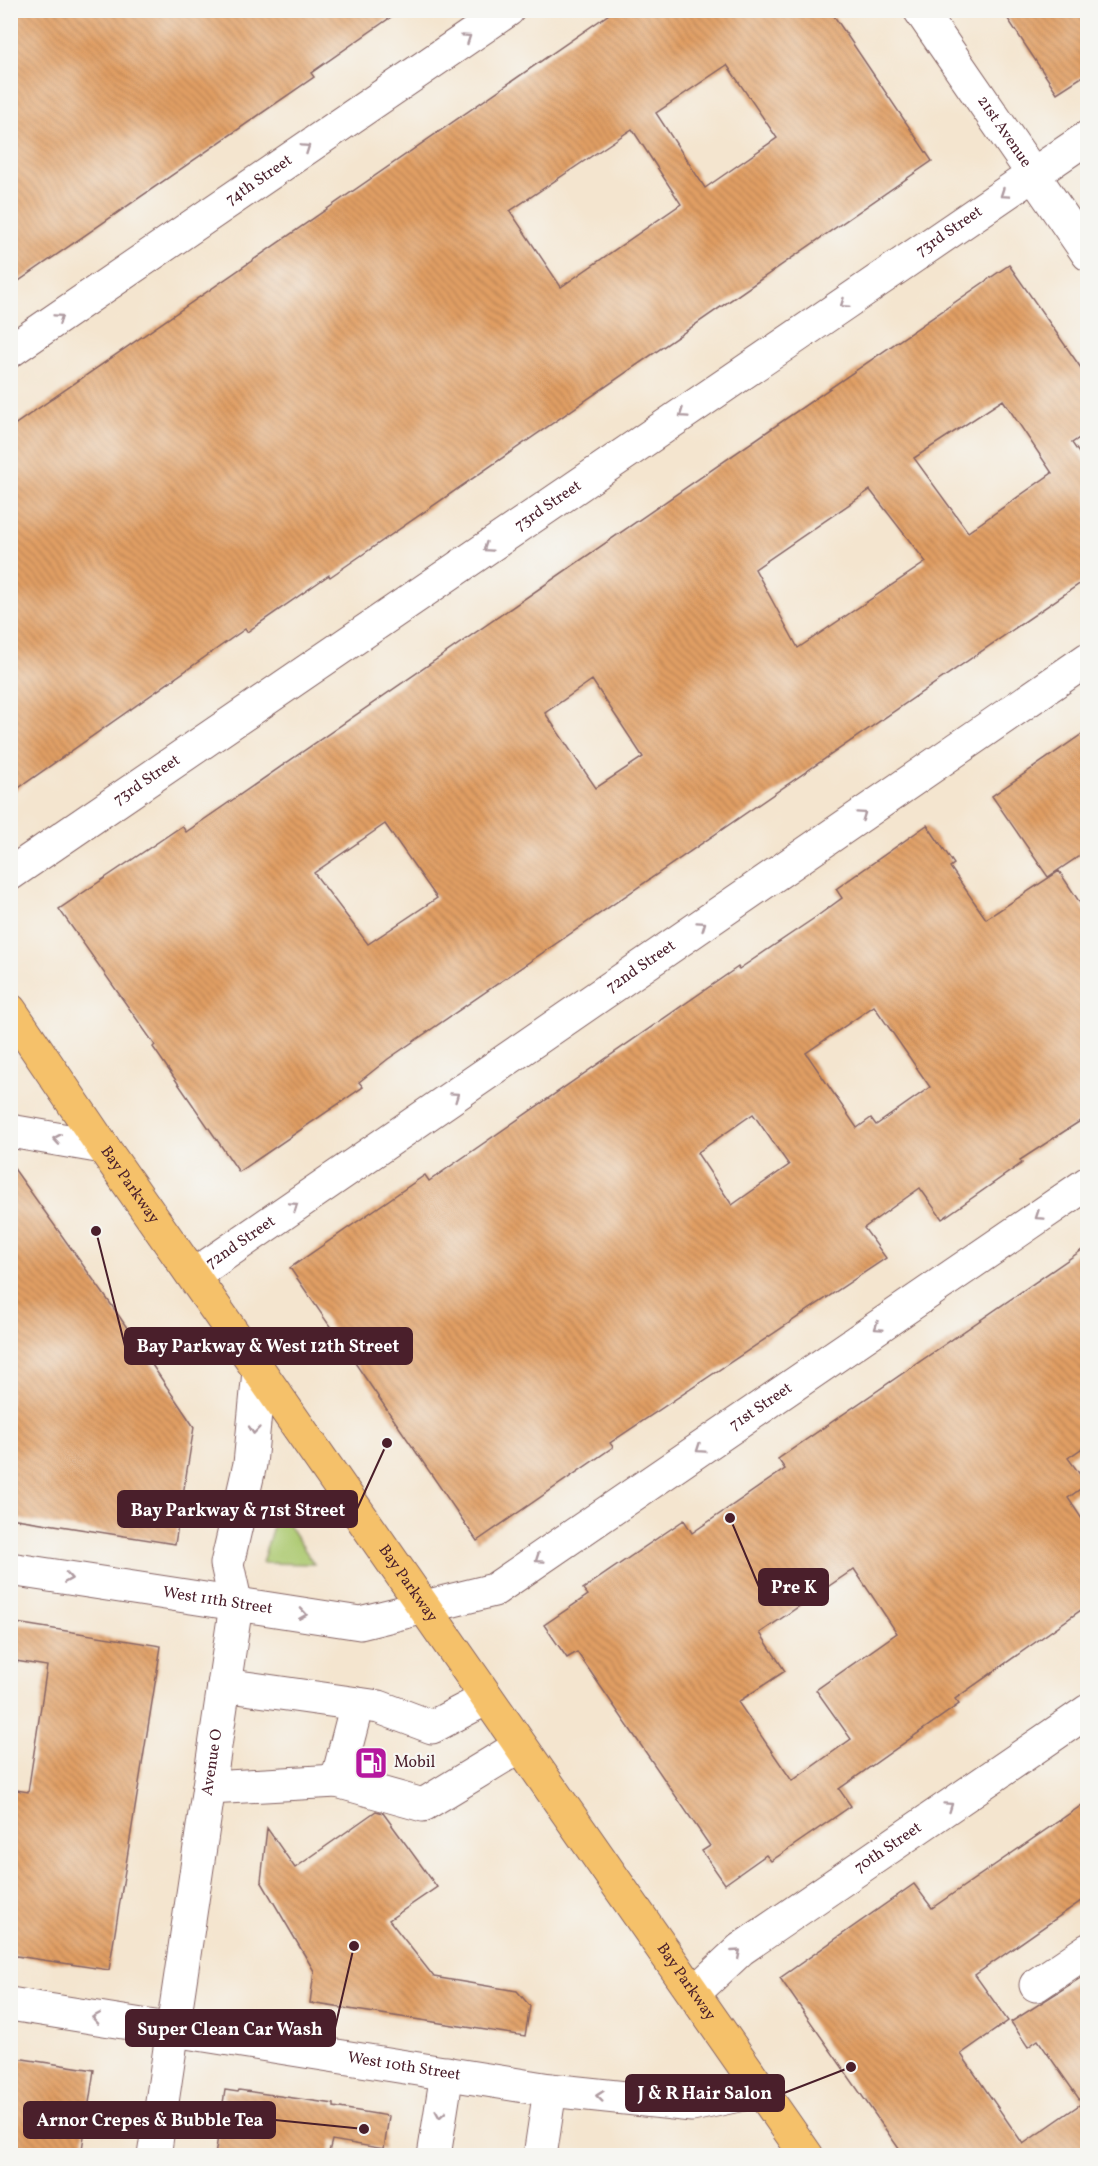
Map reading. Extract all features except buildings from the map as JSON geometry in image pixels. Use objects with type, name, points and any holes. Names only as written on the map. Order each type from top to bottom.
[{"type":"main road","name":"Bay Parkway","points":[[10,1010],[103,1147],[807,2156]]},
{"type":"street","name":"74th Street","points":[[10,351],[508,10]]},
{"type":"street","name":"21st Avenue","points":[[920,10],[1088,254]]},
{"type":"street","name":"73rd Street","points":[[10,874],[1088,137]]},
{"type":"street","name":"72nd Street","points":[[194,1275],[1088,659]]},
{"type":"street","points":[[10,1131],[103,1147]]},
{"type":"street","name":"71st Street","points":[[424,1608],[494,1590],[1088,1183]]},
{"type":"street","name":"Avenue O","points":[[154,2156],[236,1605],[227,1564],[250,1464],[259,1371]]},
{"type":"street","name":"West 11th Street","points":[[10,1569],[360,1623],[424,1608]]},
{"type":"street","points":[[224,1685],[379,1707],[432,1727],[487,1698]]},
{"type":"street","points":[[337,1781],[357,1704]]},
{"type":"street","name":"70th Street","points":[[694,1993],[741,1949],[1088,1711]]},
{"type":"street","points":[[209,1788],[337,1781],[423,1805],[520,1746]]},
{"type":"street","points":[[1036,1985],[1088,1950]]},
{"type":"street","name":"West 10th Street","points":[[10,2004],[550,2090],[692,2105],[762,2090]]},
{"type":"street","points":[[434,2156],[447,2073]]},
{"type":"street","points":[[540,2156],[550,2090]]},
{"type":"green space","points":[[278,1509],[314,1564],[262,1563]]},
{"type":"place","name":"Bay Parkway & West 12th Street","points":[[96,1231]]},
{"type":"place","name":"Bay Parkway & 71st Street","points":[[387,1443]]},
{"type":"place","name":"Pre K","points":[[730,1518]]},
{"type":"place","name":"Mobil","points":[[371,1763]]},
{"type":"place","name":"Super Clean Car Wash","points":[[354,1946]]},
{"type":"place","name":"J & R Hair Salon","points":[[851,2067]]},
{"type":"place","name":"Arnor Crepes & Bubble Tea","points":[[364,2129]]}]
